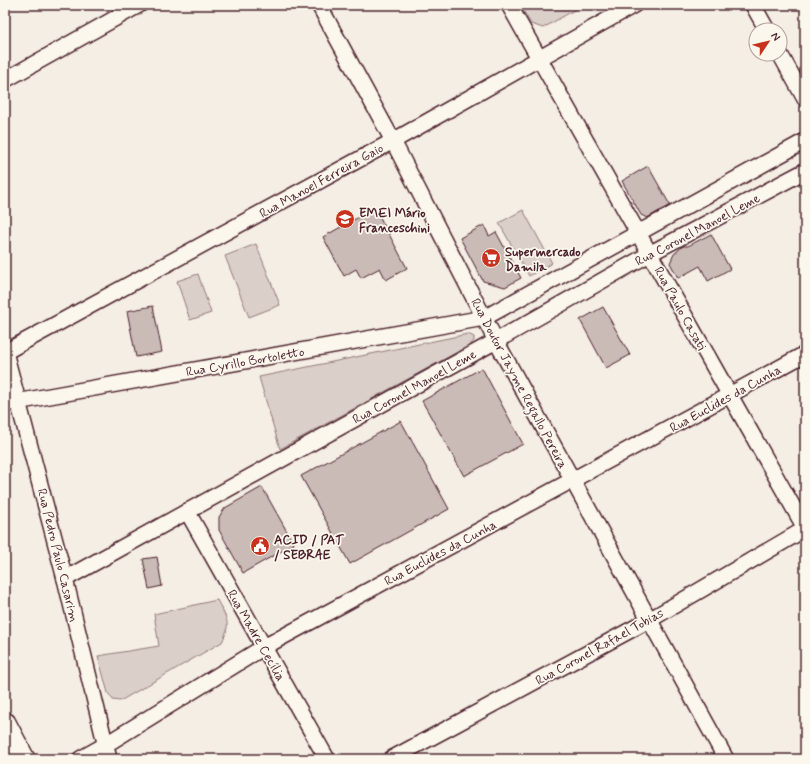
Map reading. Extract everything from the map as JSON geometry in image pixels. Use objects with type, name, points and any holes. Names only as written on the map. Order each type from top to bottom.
[{"type":"main road","points":[[5,723],[24,759]]},
{"type":"street","points":[[5,80],[139,5]]},
{"type":"street","name":"Rua Doutor Jayme Regallo Pereira","points":[[319,5],[392,141],[496,341],[726,759]]},
{"type":"street","name":"Rua Paulo Casati","points":[[509,5],[538,59],[651,253],[805,529]]},
{"type":"street","name":"Rua Manoel Ferreira Gaio","points":[[5,352],[392,141],[634,5]]},
{"type":"street","points":[[753,5],[763,22]]},
{"type":"street","points":[[784,62],[805,100]]},
{"type":"street","name":"Rua Coronel Manoel Leme","points":[[484,318],[639,234],[805,141]]},
{"type":"street","name":"Rua Coronel Manoel Leme","points":[[65,579],[496,341],[651,253],[805,171]]},
{"type":"street","name":"Rua Cyrillo Bortoletto","points":[[12,402],[484,318]]},
{"type":"street","name":"Rua Pedro Paulo Casarim","points":[[5,352],[12,402],[65,579],[107,752]]},
{"type":"street","name":"Rua Euclides da Cunha","points":[[80,759],[107,752],[264,647],[805,354]]},
{"type":"street","name":"Rua Madre Cecília","points":[[186,511],[327,759]]},
{"type":"street","name":"Rua Coronel Rafael Tobias","points":[[391,759],[650,619],[805,529]]},
{"type":"shaded area","points":[[520,5],[583,5],[543,28],[531,24]]},
{"type":"shaded area","points":[[523,210],[552,263],[529,276],[499,223]]},
{"type":"shaded area","points":[[256,244],[280,305],[249,317],[225,256]]},
{"type":"shaded area","points":[[198,274],[211,313],[190,320],[177,281]]},
{"type":"shaded area","points":[[468,334],[474,337],[474,341],[468,346],[280,449],[259,377]]},
{"type":"shaded area","points":[[217,600],[227,620],[227,630],[222,642],[120,701],[113,700],[108,693],[98,656],[159,646],[154,614]]},
{"type":"building","points":[[648,166],[670,205],[647,218],[641,215],[622,181]]},
{"type":"building","points":[[375,208],[407,268],[386,280],[380,268],[361,278],[356,269],[344,276],[323,237]]},
{"type":"building","name":"Supermercado Damila","points":[[484,225],[489,236],[496,232],[521,278],[505,287],[483,281],[460,238]]},
{"type":"building","points":[[711,234],[730,269],[708,281],[700,266],[678,278],[670,263],[674,254],[683,246],[688,246]]},
{"type":"building","points":[[153,306],[162,352],[136,357],[127,311]]},
{"type":"building","points":[[603,307],[630,355],[606,368],[580,320]]},
{"type":"building","points":[[482,368],[523,444],[464,476],[422,401]]},
{"type":"building","points":[[401,421],[449,509],[350,564],[301,476]]},
{"type":"building","points":[[262,487],[294,544],[243,573],[219,530],[219,517],[225,508]]},
{"type":"building","points":[[157,557],[162,586],[149,589],[143,559]]},
{"type":"place","name":"EMEI Mário Franceschini","points":[[345,219]]},
{"type":"place","name":"Supermercado Damila","points":[[491,258]]},
{"type":"place","name":"ACID / PAT / SEBRAE","points":[[260,546]]}]
